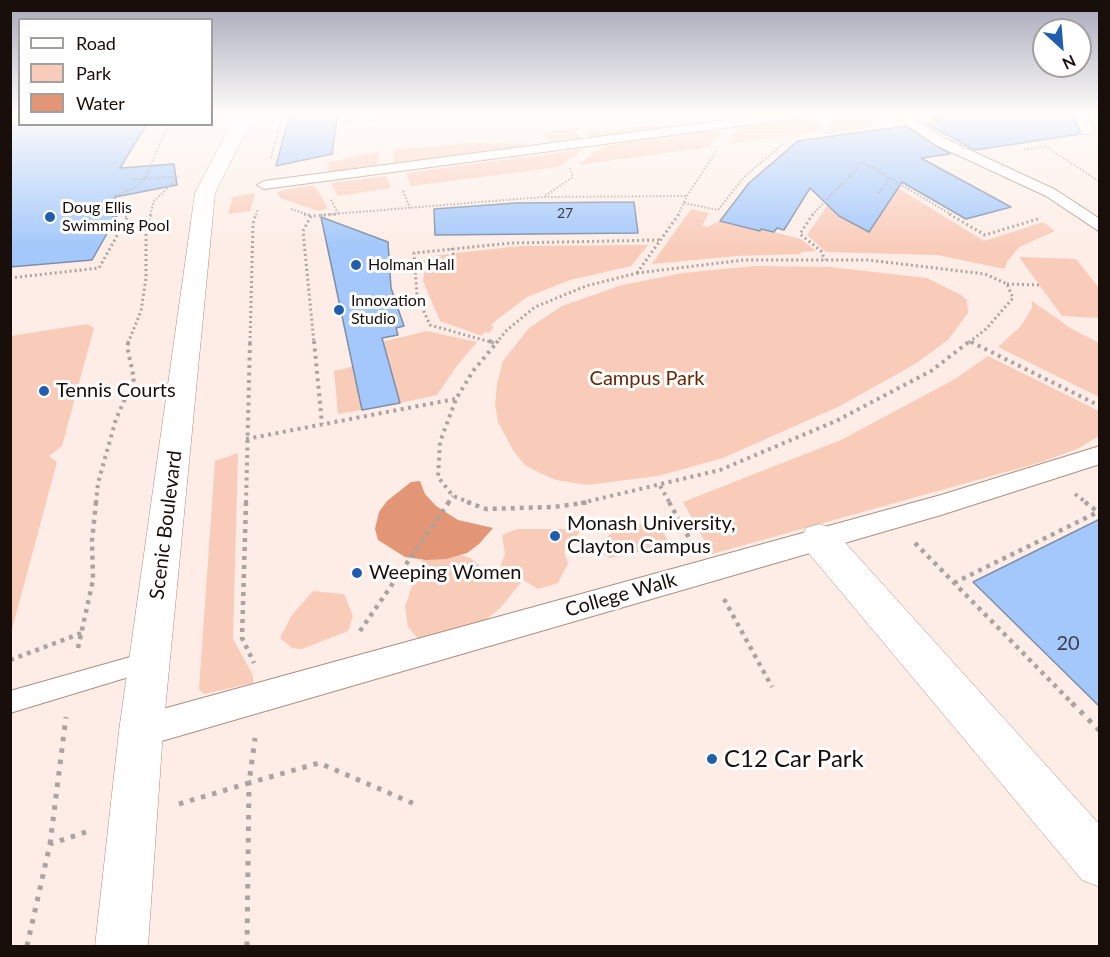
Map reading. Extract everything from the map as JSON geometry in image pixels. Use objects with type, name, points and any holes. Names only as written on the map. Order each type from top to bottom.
[{"type":"street","name":"Scenic Boulevard","points":[[121,946],[141,731],[205,193],[223,158]]},
{"type":"street","points":[[263,191],[494,158]]},
{"type":"street","points":[[975,158],[1051,193],[1100,227]]},
{"type":"street","name":"College Walk","points":[[141,731],[891,519],[1049,473],[1100,455]]},
{"type":"street","points":[[819,539],[1100,862]]},
{"type":"lane","points":[[10,702],[149,661]]},
{"type":"path","points":[[11,278],[99,267],[128,216],[105,211],[115,196],[132,189],[145,179],[154,158]]},
{"type":"path","points":[[258,672],[242,638],[246,440],[253,223],[272,158]]},
{"type":"path","points":[[637,273],[675,223],[687,196],[712,158]]},
{"type":"path","points":[[684,203],[718,210],[744,177],[767,158]]},
{"type":"path","points":[[1063,158],[1100,182]]},
{"type":"path","points":[[826,260],[821,251],[800,234],[818,207],[863,162],[985,235],[1043,218],[1033,212]]},
{"type":"path","points":[[50,844],[70,684],[93,580],[92,541],[98,483],[116,419],[134,380],[127,346],[141,312],[146,278],[146,233],[154,201],[179,177],[185,166]]},
{"type":"path","points":[[133,179],[179,177]]},
{"type":"path","points":[[878,193],[890,179]]},
{"type":"path","points":[[263,191],[311,216],[543,197],[687,196]]},
{"type":"path","points":[[311,216],[303,231],[322,424]]},
{"type":"path","points":[[495,343],[430,325],[417,296],[414,253],[556,241],[660,240]]},
{"type":"path","points":[[452,248],[454,258]]},
{"type":"path","points":[[1006,284],[1013,298],[971,342],[931,371],[836,421],[720,470],[602,500],[553,507],[486,509],[453,496],[438,477],[440,442],[456,399],[473,371],[507,330],[535,307],[586,286],[637,273],[744,260],[868,260],[957,269],[986,274],[1006,284],[1039,285]]},
{"type":"path","points":[[971,342],[1100,406]]},
{"type":"path","points":[[246,440],[456,399]]},
{"type":"path","points":[[954,583],[1099,512],[1072,492]]},
{"type":"path","points":[[327,679],[453,496]]},
{"type":"path","points":[[891,519],[1100,731]]},
{"type":"path","points":[[10,660],[82,633]]},
{"type":"path","points":[[247,946],[249,783],[320,763],[417,805]]},
{"type":"shaded area","name":"Monash University, Clayton Campus","points":[[11,158],[1099,158],[1099,946],[11,946]]},
{"type":"green space","points":[[350,158],[378,158],[377,165],[328,172],[329,162]]},
{"type":"green space","points":[[394,158],[444,158],[394,164]]},
{"type":"green space","points":[[520,158],[572,158],[559,167],[411,186],[406,173]]},
{"type":"green space","points":[[588,158],[632,158],[578,165]]},
{"type":"green space","points":[[386,176],[391,188],[338,196],[331,183]]},
{"type":"green space","points":[[890,183],[984,241],[1043,222],[1055,231],[1019,247],[1007,262],[1005,269],[937,255],[826,252],[807,235],[834,196]]},
{"type":"green space","points":[[314,185],[328,208],[319,211],[280,198],[277,193],[282,190]]},
{"type":"green space","points":[[255,193],[250,211],[228,214],[233,197]]},
{"type":"green space","points":[[691,209],[709,213],[702,226],[707,227],[720,221],[760,231],[761,229],[801,239],[816,251],[801,252],[801,254],[737,256],[652,264]]},
{"type":"green space","points":[[648,245],[631,266],[570,280],[527,297],[499,318],[491,325],[494,327],[489,333],[485,332],[482,336],[440,321],[423,281],[425,269],[422,261],[434,256],[448,254],[451,259],[456,257],[456,253],[520,246]]},
{"type":"green space","points":[[1019,257],[1076,259],[1099,288],[1099,318],[1062,316]]},
{"type":"green space","name":"Campus Park","points":[[755,266],[830,267],[927,278],[967,300],[968,313],[948,340],[915,364],[840,406],[723,458],[658,476],[587,485],[556,480],[540,473],[525,465],[514,452],[498,422],[495,404],[497,384],[503,361],[529,328],[562,306],[622,285],[683,273]]},
{"type":"green space","points":[[1032,301],[1072,329],[1099,343],[1099,397],[998,347],[1021,326],[1032,308]]},
{"type":"green space","name":"Tennis Courts","points":[[87,324],[94,328],[62,446],[49,456],[57,462],[11,633],[11,336]]},
{"type":"green space","points":[[427,331],[477,342],[437,395],[400,403],[391,370],[356,378],[362,410],[338,414],[334,371],[380,360],[377,343]]},
{"type":"green space","points":[[988,356],[1099,411],[1099,436],[1079,448],[1042,462],[712,554],[683,502],[841,440],[955,379]]},
{"type":"green space","points":[[238,453],[233,639],[253,675],[253,683],[204,694],[199,689],[215,461]]},
{"type":"green space","points":[[624,521],[661,528],[670,545],[610,558],[594,549]]},
{"type":"green space","points":[[517,529],[582,529],[564,552],[568,563],[558,583],[538,589],[523,580],[501,607],[477,628],[420,641],[408,627],[405,607],[418,568],[427,553],[445,549],[470,558],[480,566],[499,571],[505,554],[502,535]]},
{"type":"green space","points":[[313,591],[344,594],[353,616],[348,631],[302,649],[292,648],[280,638],[292,615]]},
{"type":"water","points":[[420,481],[425,494],[436,506],[458,520],[493,528],[479,544],[467,553],[446,559],[426,560],[405,557],[378,540],[375,529],[379,512],[387,501],[411,482]]},
{"type":"building","name":"Doug Ellis Swimming Pool","points":[[10,158],[126,158],[120,168],[174,164],[177,185],[115,197],[116,209],[112,216],[117,216],[92,260],[10,267]]},
{"type":"building","points":[[278,158],[315,158],[276,166]]},
{"type":"building","points":[[779,158],[923,158],[921,158],[1011,207],[966,219],[902,182],[869,232],[839,216],[810,188],[784,230],[777,228],[774,232],[761,229],[760,231],[720,221],[749,183]]},
{"type":"building","points":[[634,202],[638,233],[435,235],[434,209],[516,203]]},
{"type":"building","points":[[321,217],[388,242],[391,288],[404,326],[396,328],[398,335],[382,338],[400,403],[362,410]]},
{"type":"building","points":[[1100,519],[1100,707],[973,582]]},
{"type":"place","name":"Doug Ellis Swimming Pool","points":[[50,217]]},
{"type":"place","name":"Holman Hall","points":[[356,265]]},
{"type":"place","name":"Innovation Studio","points":[[339,310]]},
{"type":"place","name":"Tennis Courts","points":[[44,391]]},
{"type":"place","name":"Monash University, Clayton Campus","points":[[555,536]]},
{"type":"place","name":"Weeping Women","points":[[357,573]]},
{"type":"place","name":"C12 Car Park","points":[[712,759]]}]
